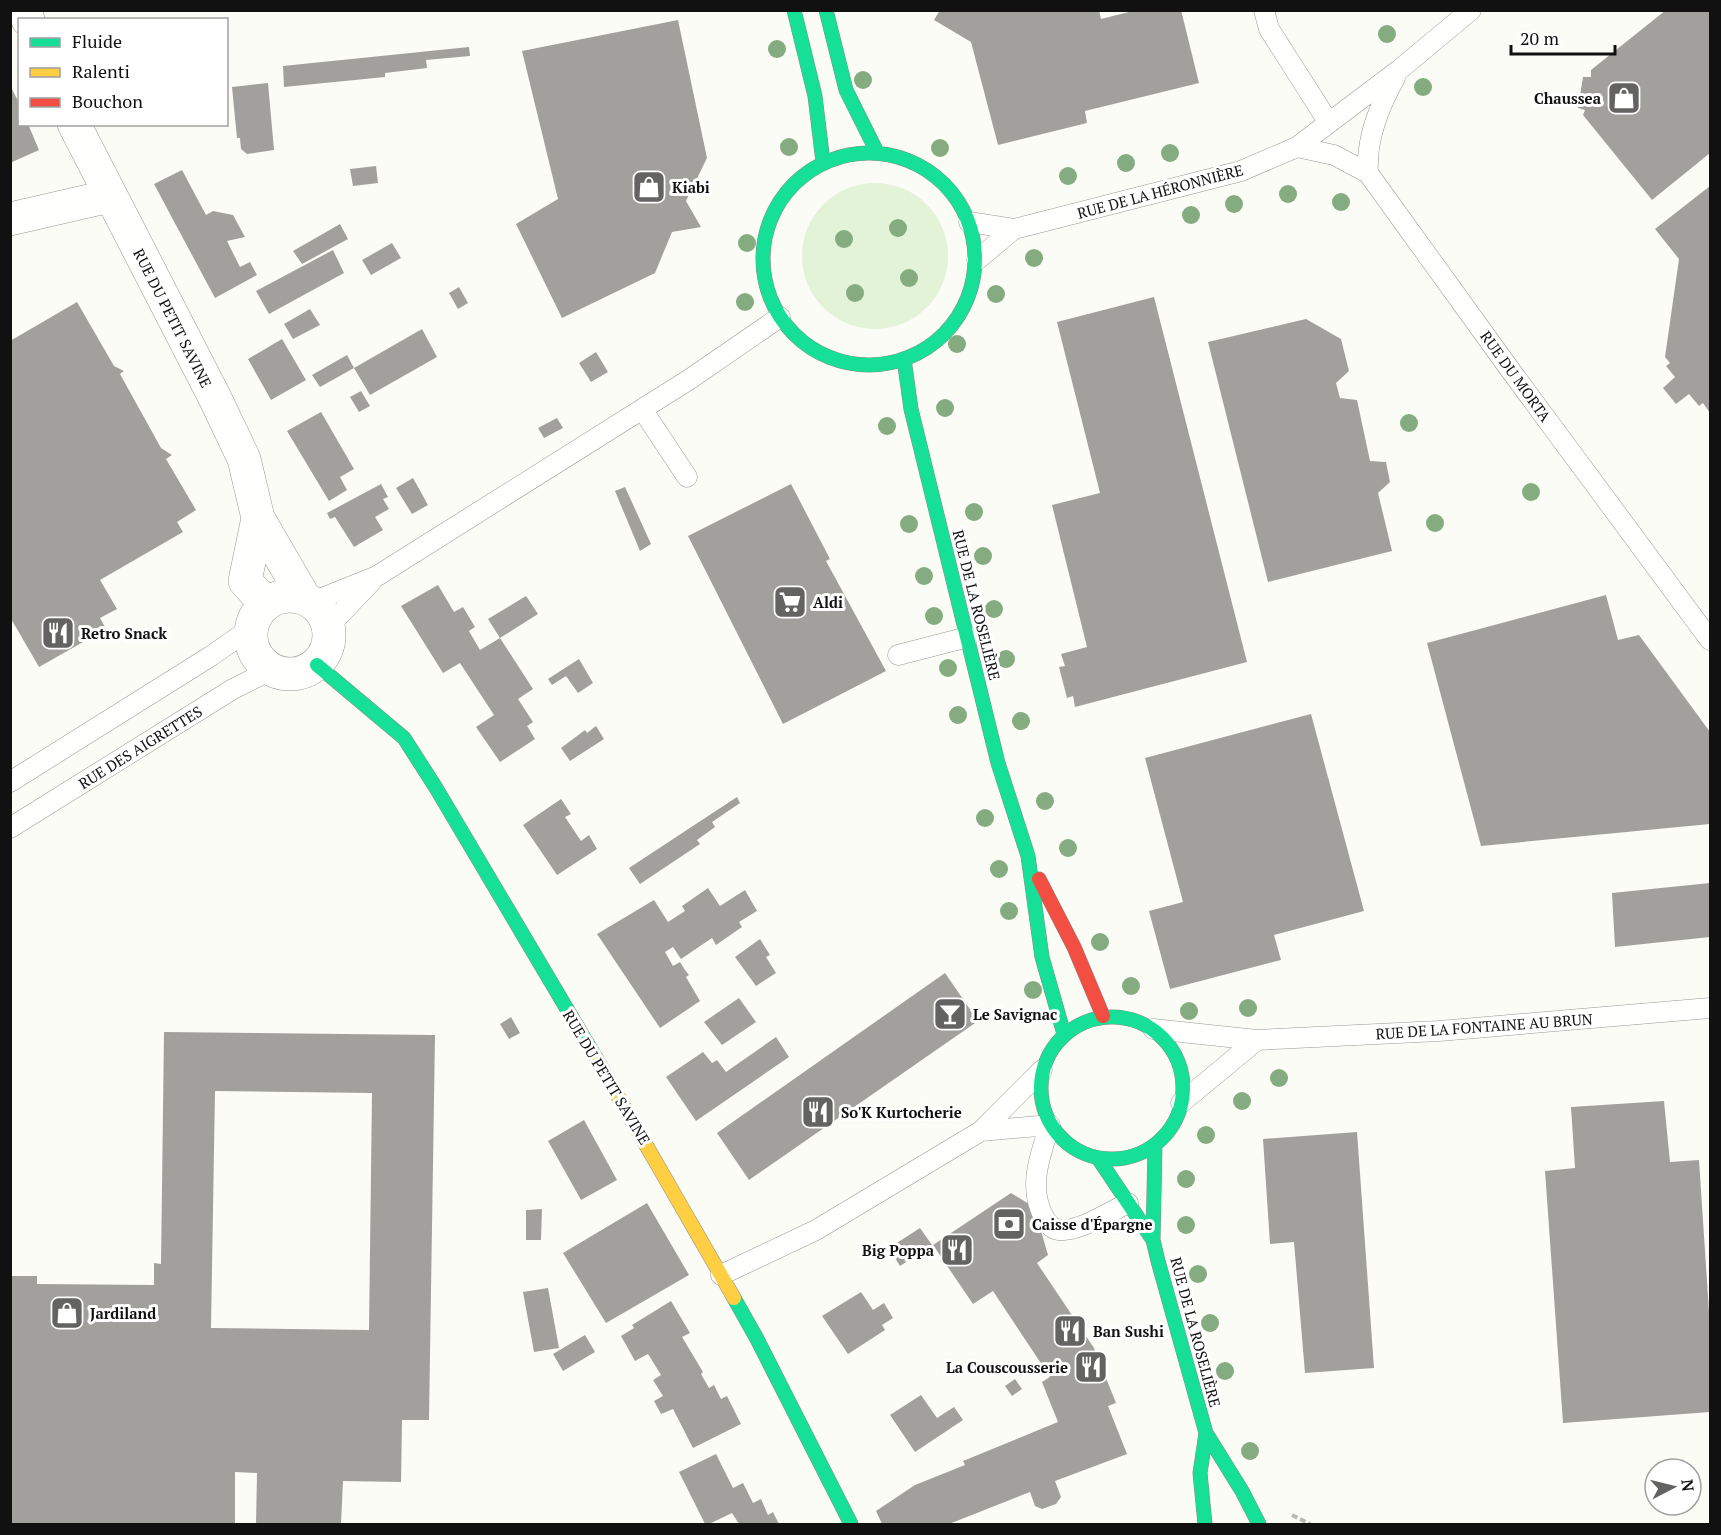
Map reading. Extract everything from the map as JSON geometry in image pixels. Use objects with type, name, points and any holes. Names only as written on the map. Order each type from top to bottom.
[{"type":"street","points":[[794,10],[815,96],[823,162]]},
{"type":"street","points":[[826,10],[846,90],[878,152]]},
{"type":"street","name":"RUE DU PETIT SAVINE","points":[[75,126],[244,459],[258,518],[315,609]]},
{"type":"street","points":[[878,152],[913,161],[945,183],[969,222],[976,260],[969,297],[942,337],[904,359],[871,366],[834,360],[805,344],[780,317],[770,298],[763,262],[768,225],[793,184],[823,162],[841,155],[878,152]]},
{"type":"street","points":[[10,219],[110,196]]},
{"type":"street","name":"RUE DE LA ROSELIÈRE","points":[[904,359],[911,409],[998,763],[1028,856],[1074,947],[1103,1016]]},
{"type":"street","name":"RUE DU PETIT SAVINE","points":[[258,518],[245,580],[258,616],[251,643],[256,656],[271,670]]},
{"type":"street","points":[[258,616],[285,596],[315,609],[330,640],[326,653],[317,665],[305,672],[292,675],[271,670]]},
{"type":"street","name":"RUE DU PETIT SAVINE","points":[[317,665],[404,738],[679,1200],[757,1340],[850,1524]]},
{"type":"street","name":"RUE DE LA ROSELIÈRE","points":[[1028,856],[1042,957],[1064,1034]]},
{"type":"street","points":[[1103,1016],[1129,1019],[1153,1029],[1168,1043],[1178,1062],[1183,1082],[1181,1103],[1176,1119],[1167,1133],[1155,1145],[1137,1155],[1118,1159],[1098,1158],[1079,1151],[1063,1140],[1050,1125],[1043,1107],[1040,1088],[1042,1070],[1051,1050],[1064,1034],[1082,1022],[1103,1016]]},
{"type":"street","name":"RUE DE LA ROSELIÈRE","points":[[1155,1145],[1153,1240],[1206,1433],[1242,1491],[1258,1524]]},
{"type":"street","name":"RUE DE LA ROSELIÈRE","points":[[1098,1158],[1153,1240]]},
{"type":"street","name":"RUE DE LA ROSELIÈRE","points":[[1205,1524],[1200,1473],[1206,1433]]},
{"type":"lane","points":[[1264,10],[1269,29],[1329,123]]},
{"type":"lane","name":"RUE DE LA HÉRONNIÈRE","points":[[1014,229],[1241,171],[1297,147],[1399,70],[1471,10]]},
{"type":"lane","points":[[1368,173],[1367,152],[1380,104],[1399,70]]},
{"type":"lane","name":"RUE DU MORTA","points":[[1297,147],[1334,155],[1368,173],[1710,640]]},
{"type":"lane","points":[[969,222],[1014,229]]},
{"type":"lane","points":[[976,260],[1014,229]]},
{"type":"lane","points":[[315,609],[377,576],[690,379],[780,317]]},
{"type":"lane","points":[[642,409],[687,477]]},
{"type":"lane","points":[[315,609],[377,576]]},
{"type":"lane","points":[[10,782],[210,656],[258,616]]},
{"type":"lane","points":[[898,655],[968,637]]},
{"type":"lane","name":"RUE DES AIGRETTES","points":[[10,828],[232,689],[271,670]]},
{"type":"lane","name":"RUE DE LA FONTAINE AU BRUN","points":[[1153,1029],[1257,1040],[1439,1031],[1710,1008]]},
{"type":"lane","points":[[1181,1103],[1257,1040]]},
{"type":"lane","points":[[721,1275],[816,1230],[981,1131],[1042,1070]]},
{"type":"lane","points":[[981,1131],[1050,1125],[1037,1166],[1036,1191],[1041,1212],[1049,1226],[1062,1231],[1077,1227],[1128,1203]]},
{"type":"green space","points":[[875,183],[903,189],[926,205],[942,228],[948,256],[942,284],[926,307],[903,323],[875,329],[847,323],[824,307],[808,284],[802,256],[808,228],[824,205],[847,189]]},
{"type":"building","points":[[940,10],[1099,10],[1101,19],[1137,10],[1181,10],[1199,83],[1085,111],[1087,123],[998,145],[971,42],[934,20]]},
{"type":"building","points":[[1666,10],[1710,10],[1710,153],[1652,200],[1583,115],[1585,110],[1578,108],[1583,77],[1591,77],[1591,70]]},
{"type":"building","points":[[678,20],[707,158],[686,201],[701,227],[672,232],[655,273],[562,318],[516,224],[558,199],[522,51]]},
{"type":"building","points":[[469,47],[470,56],[426,60],[427,68],[385,73],[385,77],[284,87],[283,66]]},
{"type":"building","points":[[268,83],[274,150],[247,154],[241,149],[240,138],[237,138],[232,87]]},
{"type":"building","points":[[10,85],[18,101],[18,126],[29,126],[39,150],[10,163]]},
{"type":"building","points":[[376,166],[378,183],[353,186],[350,169]]},
{"type":"building","points":[[182,170],[206,215],[213,211],[233,215],[245,237],[227,241],[240,267],[250,262],[257,275],[215,298],[154,184]]},
{"type":"building","points":[[1710,186],[1710,413],[1703,403],[1699,406],[1689,394],[1676,404],[1663,388],[1675,377],[1666,366],[1670,363],[1665,357],[1679,259],[1655,229]]},
{"type":"building","points":[[340,224],[348,239],[302,264],[293,251]]},
{"type":"building","points":[[392,243],[401,258],[371,275],[362,260]]},
{"type":"building","points":[[333,250],[344,273],[269,314],[256,291]]},
{"type":"building","points":[[459,287],[468,303],[458,309],[449,293]]},
{"type":"building","points":[[1154,297],[1247,662],[1075,707],[1073,696],[1067,698],[1059,667],[1065,666],[1061,654],[1087,647],[1052,505],[1100,493],[1057,322]]},
{"type":"building","points":[[77,302],[114,366],[124,371],[120,374],[161,448],[172,455],[166,459],[196,510],[177,522],[183,532],[100,580],[117,609],[100,618],[106,629],[39,667],[10,617],[10,341]]},
{"type":"building","points":[[310,309],[320,325],[293,339],[284,324]]},
{"type":"building","points":[[1306,319],[1341,339],[1349,371],[1336,383],[1340,398],[1357,400],[1370,461],[1386,462],[1390,482],[1378,493],[1392,551],[1268,582],[1208,342]]},
{"type":"building","points":[[422,329],[437,357],[370,395],[354,368]]},
{"type":"building","points":[[282,339],[306,380],[271,400],[248,359]]},
{"type":"building","points":[[596,352],[608,372],[591,382],[579,363]]},
{"type":"building","points":[[347,355],[354,368],[320,387],[312,375]]},
{"type":"building","points":[[361,391],[370,406],[359,412],[350,397]]},
{"type":"building","points":[[321,412],[354,469],[340,477],[347,490],[329,501],[287,431]]},
{"type":"building","points":[[557,418],[563,428],[544,438],[538,428]]},
{"type":"building","points":[[413,478],[428,505],[412,514],[396,488]]},
{"type":"building","points":[[381,484],[388,497],[383,499],[389,509],[375,517],[383,530],[354,547],[335,517],[330,519],[327,513]]},
{"type":"building","points":[[791,484],[830,559],[826,561],[886,671],[783,724],[688,536]]},
{"type":"building","points":[[625,487],[651,544],[640,551],[615,491]]},
{"type":"building","points":[[438,585],[454,612],[463,607],[475,627],[469,631],[480,650],[500,638],[533,689],[518,699],[533,722],[527,726],[535,739],[500,762],[476,727],[494,715],[460,663],[443,673],[401,606]]},
{"type":"building","points":[[1606,595],[1618,640],[1639,635],[1710,732],[1710,824],[1481,846],[1427,643]]},
{"type":"building","points":[[526,596],[538,614],[500,638],[488,619]]},
{"type":"building","points":[[579,659],[593,683],[578,693],[566,676],[552,685],[548,679]]},
{"type":"building","points":[[1311,714],[1364,911],[1274,935],[1281,960],[1170,989],[1149,911],[1183,902],[1145,758]]},
{"type":"building","points":[[596,726],[604,739],[570,761],[561,748],[585,730],[587,733]]},
{"type":"building","points":[[737,797],[740,803],[712,822],[715,827],[697,840],[700,844],[640,884],[629,868]]},
{"type":"building","points":[[561,799],[571,814],[565,817],[581,841],[589,835],[597,849],[557,875],[523,825]]},
{"type":"building","points":[[1710,883],[1710,937],[1615,947],[1612,893]]},
{"type":"building","points":[[708,888],[720,906],[745,890],[757,911],[739,922],[742,927],[716,945],[712,938],[681,959],[673,947],[665,952],[673,966],[680,962],[689,975],[686,977],[700,1001],[660,1028],[597,934],[654,900],[668,922],[685,911],[682,906]]},
{"type":"building","points":[[760,939],[770,955],[766,957],[776,973],[756,986],[735,957]]},
{"type":"building","points":[[945,973],[978,1021],[749,1180],[717,1133]]},
{"type":"building","points":[[739,998],[756,1022],[722,1045],[704,1022]]},
{"type":"building","points":[[511,1017],[520,1033],[509,1039],[500,1024]]},
{"type":"building","points":[[164,1032],[435,1035],[429,1420],[402,1420],[401,1482],[343,1481],[341,1524],[256,1524],[257,1473],[235,1472],[235,1524],[10,1524],[10,1276],[37,1276],[37,1284],[154,1285],[154,1263],[161,1264]],"holes":[[[215,1091],[372,1093],[369,1330],[211,1328]]]},
{"type":"building","points":[[776,1037],[789,1057],[696,1121],[666,1077],[703,1052],[712,1063],[717,1060],[726,1072]]},
{"type":"building","points":[[1664,1101],[1670,1162],[1699,1160],[1710,1327],[1710,1412],[1563,1423],[1545,1171],[1575,1168],[1571,1107]]},
{"type":"building","points":[[584,1120],[617,1180],[581,1200],[548,1141]]},
{"type":"building","points":[[1357,1132],[1374,1368],[1305,1373],[1294,1242],[1270,1244],[1263,1139]]},
{"type":"building","points":[[1011,1193],[1034,1207],[1048,1255],[1037,1263],[1094,1348],[1116,1403],[1108,1406],[1127,1454],[1055,1481],[1061,1497],[1056,1504],[1042,1509],[1035,1506],[1030,1492],[949,1524],[882,1524],[876,1511],[915,1485],[965,1465],[963,1461],[1058,1422],[1042,1382],[1050,1377],[993,1291],[973,1304],[933,1245]]},
{"type":"building","points":[[647,1203],[689,1275],[606,1323],[563,1253]]},
{"type":"building","points":[[542,1209],[541,1240],[526,1240],[526,1210]]},
{"type":"building","points":[[920,1228],[932,1245],[900,1266],[889,1248]]},
{"type":"building","points":[[548,1288],[559,1348],[534,1352],[523,1292]]},
{"type":"building","points":[[861,1292],[873,1310],[884,1303],[893,1318],[882,1325],[885,1330],[848,1354],[822,1316]]},
{"type":"building","points":[[671,1301],[690,1333],[682,1337],[703,1372],[701,1374],[709,1388],[714,1385],[721,1399],[727,1396],[741,1424],[693,1448],[673,1409],[661,1414],[654,1401],[663,1396],[653,1380],[661,1375],[648,1354],[635,1361],[621,1336],[634,1328],[632,1325]]},
{"type":"building","points":[[585,1335],[595,1352],[563,1371],[553,1354]]},
{"type":"building","points":[[1015,1379],[1022,1389],[1012,1396],[1005,1386]]},
{"type":"building","points":[[921,1395],[937,1418],[954,1407],[963,1420],[915,1452],[890,1415]]},
{"type":"building","points":[[716,1454],[733,1488],[743,1483],[753,1503],[761,1499],[768,1515],[773,1512],[779,1524],[739,1524],[732,1513],[705,1524],[679,1472]]},
{"type":"traffic: fast","points":[[794,10],[815,96],[823,162]]},
{"type":"traffic: fast","points":[[826,10],[846,90],[877,152]]},
{"type":"traffic: fast","points":[[869,153],[890,155],[909,161],[928,171],[944,184],[957,200],[967,219],[973,238],[975,259],[973,280],[967,299],[957,318],[944,334],[928,347],[909,357],[890,363],[869,365],[848,363],[829,357],[810,347],[794,334],[781,318],[771,299],[765,280],[763,259],[765,238],[771,219],[781,200],[794,184],[810,171],[829,161],[848,155],[869,153]]},
{"type":"traffic: fast","points":[[904,359],[911,409],[998,763],[1028,856],[1042,957],[1064,1034]]},
{"type":"traffic: fast","points":[[317,665],[404,738],[596,1058]]},
{"type":"traffic: fast","points":[[1112,1017],[1139,1022],[1162,1038],[1178,1061],[1183,1088],[1178,1115],[1162,1138],[1139,1154],[1112,1159],[1085,1154],[1062,1138],[1046,1115],[1041,1088],[1046,1061],[1062,1038],[1085,1022],[1112,1017]]},
{"type":"traffic: fast","points":[[1155,1145],[1153,1240],[1158,1261],[1206,1433],[1242,1491],[1259,1524]]},
{"type":"traffic: fast","points":[[1098,1158],[1153,1240]]},
{"type":"traffic: fast","points":[[734,1298],[851,1524]]},
{"type":"traffic: fast","points":[[1205,1524],[1200,1473],[1206,1433]]},
{"type":"traffic: slow","points":[[596,1058],[734,1298]]},
{"type":"traffic: jam","points":[[1039,879],[1074,947],[1103,1016]]},
{"type":"place","name":"Chaussea","points":[[1624,98]]},
{"type":"place","name":"Kiabi","points":[[649,187]]},
{"type":"place","name":"Aldi","points":[[790,602]]},
{"type":"place","name":"Retro Snack","points":[[58,633]]},
{"type":"place","name":"Le Savignac","points":[[950,1014]]},
{"type":"place","name":"So'K Kurtocherie","points":[[818,1112]]},
{"type":"place","name":"Caisse d'Épargne","points":[[1009,1224]]},
{"type":"place","name":"Big Poppa","points":[[957,1250]]},
{"type":"place","name":"Jardiland","points":[[67,1313]]},
{"type":"place","name":"Ban Sushi","points":[[1070,1331]]},
{"type":"place","name":"La Couscousserie","points":[[1091,1367]]}]
